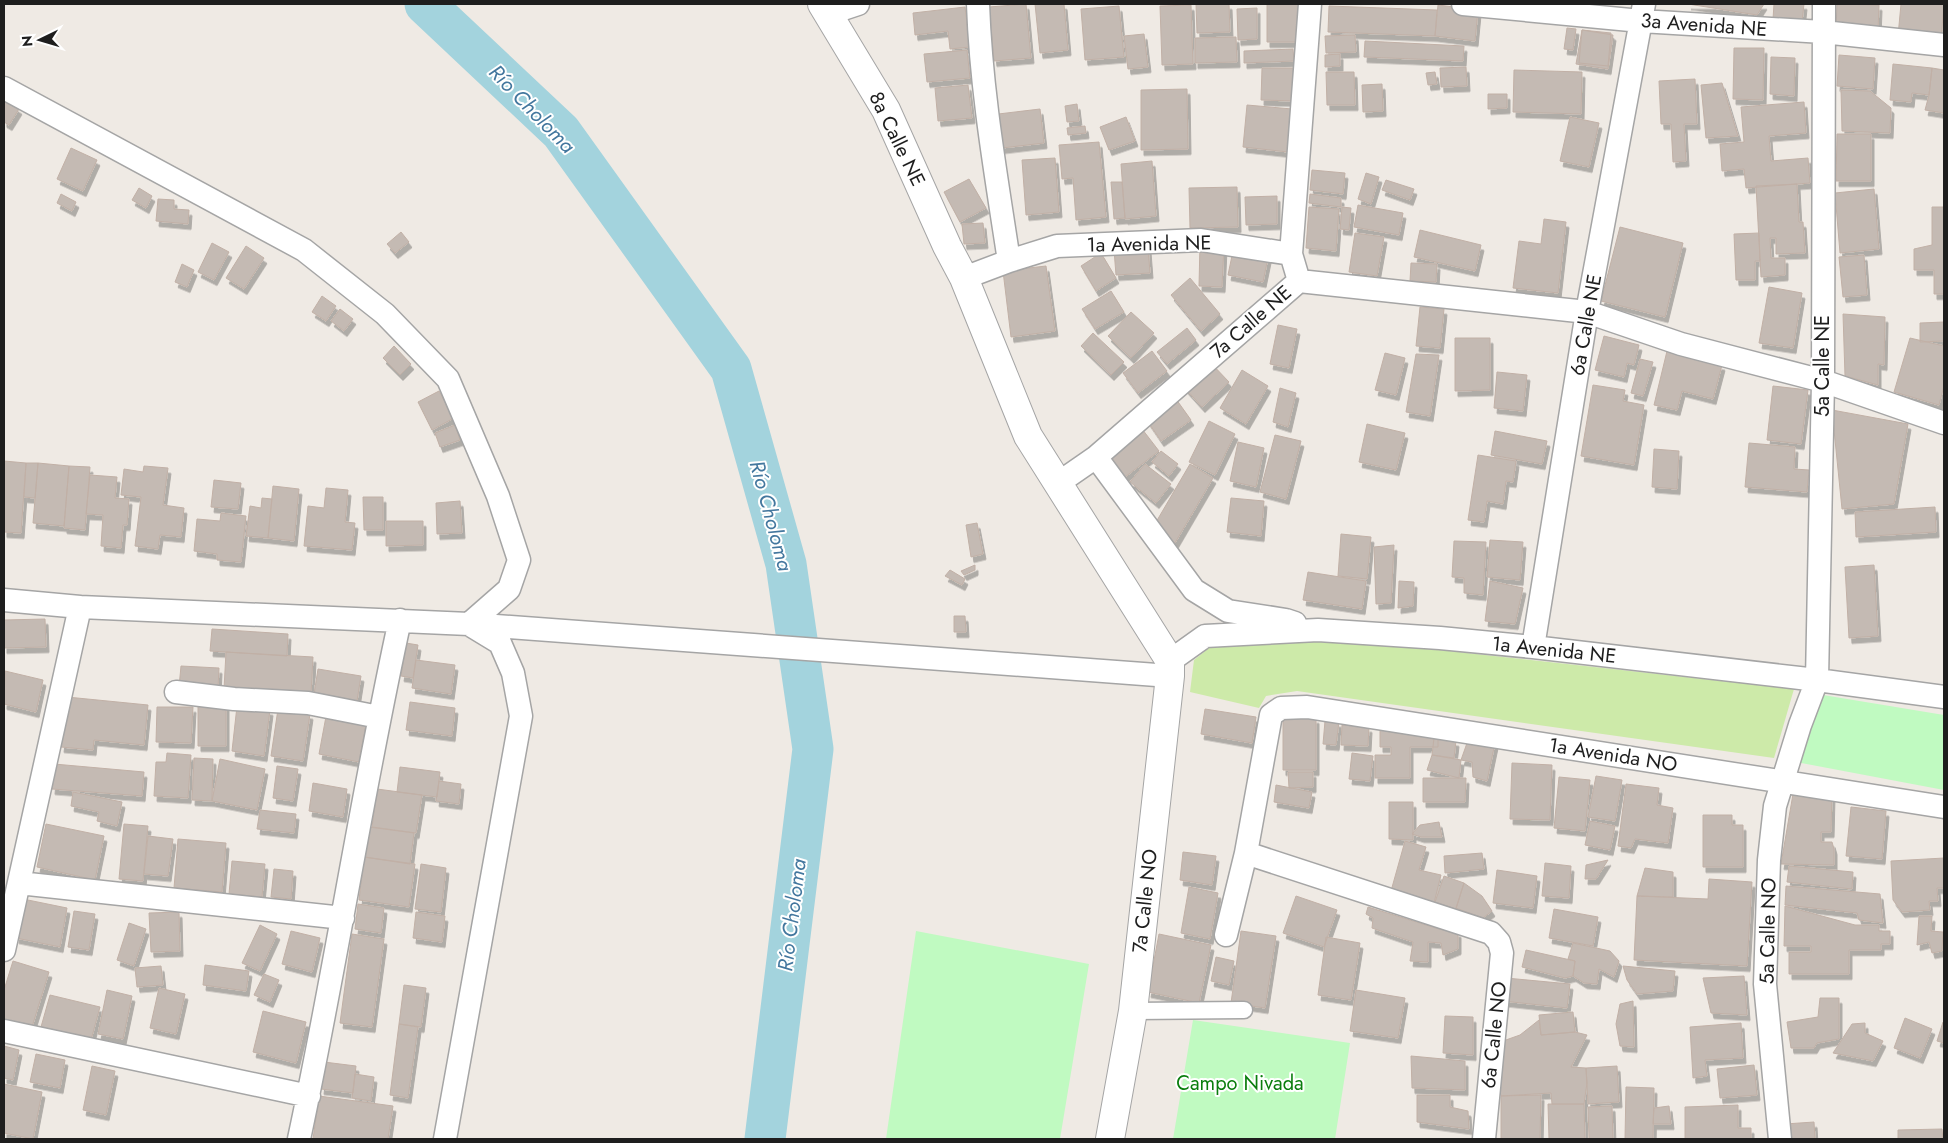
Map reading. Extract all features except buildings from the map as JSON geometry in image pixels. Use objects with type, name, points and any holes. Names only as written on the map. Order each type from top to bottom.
[{"type":"street","points":[[825,9],[858,4]]},
{"type":"street","points":[[978,4],[980,51],[987,115],[1009,261]]},
{"type":"street","name":"7a Calle NE","points":[[1057,484],[1096,457],[1299,281],[1291,254],[1310,4]]},
{"type":"street","name":"3a Avenida NE","points":[[1463,4],[1643,12],[1944,45]]},
{"type":"street","name":"5a Calle NE","points":[[1800,725],[1817,680],[1823,381],[1824,4]]},
{"type":"street","name":"8a Calle NE","points":[[825,9],[886,110],[946,246],[964,278]]},
{"type":"street","name":"6a Calle NE","points":[[1533,647],[1587,312],[1643,12]]},
{"type":"street","points":[[4,88],[304,250],[385,314],[448,380],[498,496],[519,560],[509,589],[469,624]]},
{"type":"street","name":"1a Avenida NE","points":[[964,278],[1057,246],[1201,240],[1291,254]]},
{"type":"street","points":[[4,600],[80,607],[400,620],[538,628],[1128,673],[1170,668],[1028,436],[964,278]]},
{"type":"street","points":[[1299,281],[1587,312],[1681,344],[1823,381],[1944,423]]},
{"type":"street","points":[[1096,457],[1194,590],[1228,611],[1286,620],[1318,630]]},
{"type":"street","points":[[4,950],[80,607]]},
{"type":"street","points":[[299,1139],[343,918],[379,717],[400,620]]},
{"type":"street","points":[[445,1139],[521,716],[513,673],[500,643],[469,624]]},
{"type":"street","name":"1a Avenida NE","points":[[1170,668],[1206,636],[1318,630],[1440,638],[1533,647],[1817,680],[1944,697]]},
{"type":"street","name":"7a Calle NO","points":[[1110,1139],[1133,1011],[1170,668]]},
{"type":"street","points":[[176,692],[234,699],[308,703],[379,717]]},
{"type":"street","name":"1a Avenida NO","points":[[1246,853],[1271,715],[1281,708],[1307,707],[1944,807]]},
{"type":"street","name":"5a Calle NO","points":[[1780,1139],[1765,984],[1769,860],[1775,806],[1800,725]]},
{"type":"street","points":[[1226,934],[1246,853]]},
{"type":"street","name":"6a Calle NO","points":[[1246,853],[1491,933],[1499,942],[1502,953],[1484,1139]]},
{"type":"street","points":[[19,884],[343,918]]},
{"type":"street","points":[[1133,1011],[1244,1010]]},
{"type":"street","points":[[4,1031],[308,1096]]},
{"type":"green space","points":[[1240,641],[1358,641],[1794,689],[1774,758],[1297,691],[1266,696],[1259,708],[1190,692],[1194,660],[1209,648]]},
{"type":"green space","points":[[1817,694],[1944,715],[1944,790],[1796,762]]},
{"type":"green space","points":[[916,931],[1089,964],[1060,1139],[886,1139]]},
{"type":"green space","name":"Campo Nivada","points":[[1193,1020],[1350,1043],[1335,1139],[1173,1139]]},
{"type":"waterway","name":"Río Choloma","points":[[425,4],[561,132],[731,369],[786,564],[813,749],[765,1139]]}]
